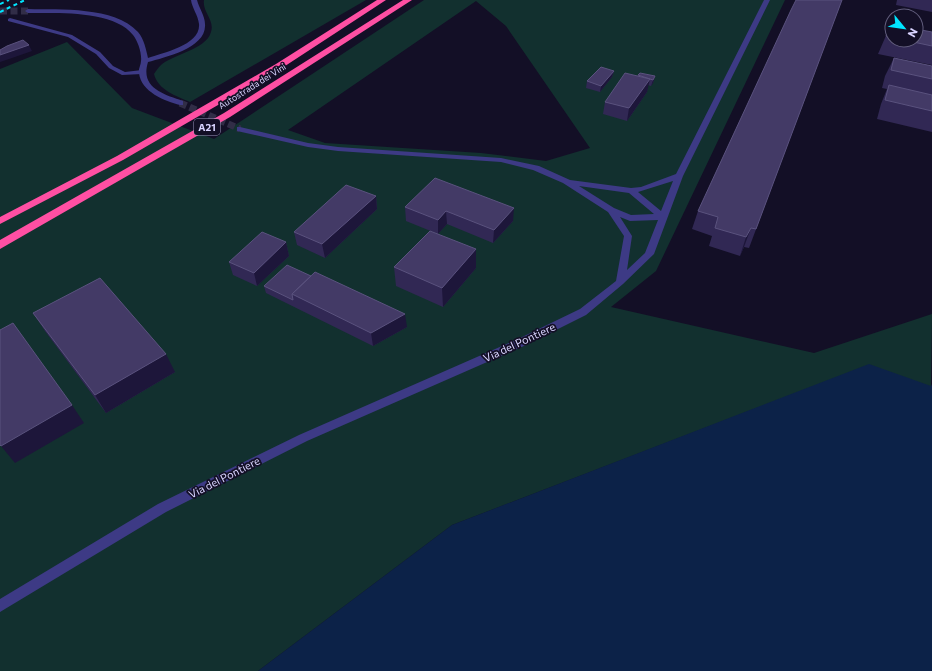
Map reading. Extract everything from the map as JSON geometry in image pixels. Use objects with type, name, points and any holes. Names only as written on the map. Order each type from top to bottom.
[{"type":"highway","name":"Autostrada dei Vini","points":[[0,221],[134,150],[279,66],[382,0]]},
{"type":"highway","name":"Autostrada dei Vini","points":[[0,245],[220,119],[408,0]]},
{"type":"street","points":[[145,60],[176,50],[196,39],[203,26],[194,0]]},
{"type":"street","name":"Via del Pontiere","points":[[0,606],[162,508],[303,438],[522,342],[583,312],[620,282],[649,254],[679,176],[767,0]]},
{"type":"street","points":[[28,11],[86,13],[120,23],[136,34],[140,40],[145,60],[142,72],[148,88],[162,96],[180,103]]},
{"type":"street","points":[[10,20],[70,36],[98,53],[112,67],[124,74],[142,72]]},
{"type":"street","points":[[240,129],[308,145],[338,150],[501,160],[536,168],[566,181],[611,210],[630,218],[663,217]]},
{"type":"street","points":[[566,181],[631,191],[643,190],[679,176]]},
{"type":"street","points":[[631,191],[663,217]]},
{"type":"street","points":[[611,210],[628,236],[620,282]]},
{"type":"green space","points":[[204,0],[366,0],[190,102],[168,92],[159,84],[154,74],[165,62],[196,48],[208,38],[212,28],[205,8]]},
{"type":"green space","points":[[424,0],[785,0],[656,271],[611,307],[814,353],[932,314],[931,388],[869,365],[452,525],[258,671],[0,671],[0,69],[67,42],[132,108],[214,139]],"holes":[[[476,1],[506,26],[590,148],[546,161],[481,153],[325,143],[288,130]]]},
{"type":"water","points":[[869,364],[931,386],[932,384],[932,671],[258,671],[452,525]]},
{"type":"building","points":[[796,0],[842,0],[756,229],[751,228],[746,237],[715,228],[718,217],[698,211]]},
{"type":"building","points":[[924,30],[932,32],[932,46],[924,44]]},
{"type":"building","points":[[23,40],[29,45],[0,55],[0,50]]},
{"type":"building","points":[[894,58],[932,66],[932,79],[891,70]]},
{"type":"building","points":[[601,67],[614,71],[601,86],[587,81]]},
{"type":"building","points":[[625,73],[650,79],[629,108],[605,102]]},
{"type":"building","points":[[640,73],[655,76],[653,80],[638,75]]},
{"type":"building","points":[[889,85],[932,95],[932,111],[885,100]]},
{"type":"building","points":[[435,178],[514,208],[494,230],[446,211],[438,220],[405,207]]},
{"type":"building","points":[[346,185],[376,196],[322,244],[294,232]]},
{"type":"building","points":[[430,231],[476,249],[442,288],[394,267]]},
{"type":"building","points":[[262,232],[286,242],[254,273],[229,262]]},
{"type":"building","points":[[287,265],[311,276],[292,294],[293,300],[264,286]]},
{"type":"building","points":[[315,272],[405,314],[371,333],[292,294]]},
{"type":"building","points":[[100,278],[166,354],[95,395],[33,313]]},
{"type":"building","points":[[13,323],[72,405],[1,446],[0,330]]},
{"type":"tunnel","points":[[0,11],[28,11]]},
{"type":"tunnel","points":[[180,103],[240,129]]},
{"type":"railway","points":[[0,4],[9,0]]},
{"type":"railway","points":[[0,12],[25,0]]}]
